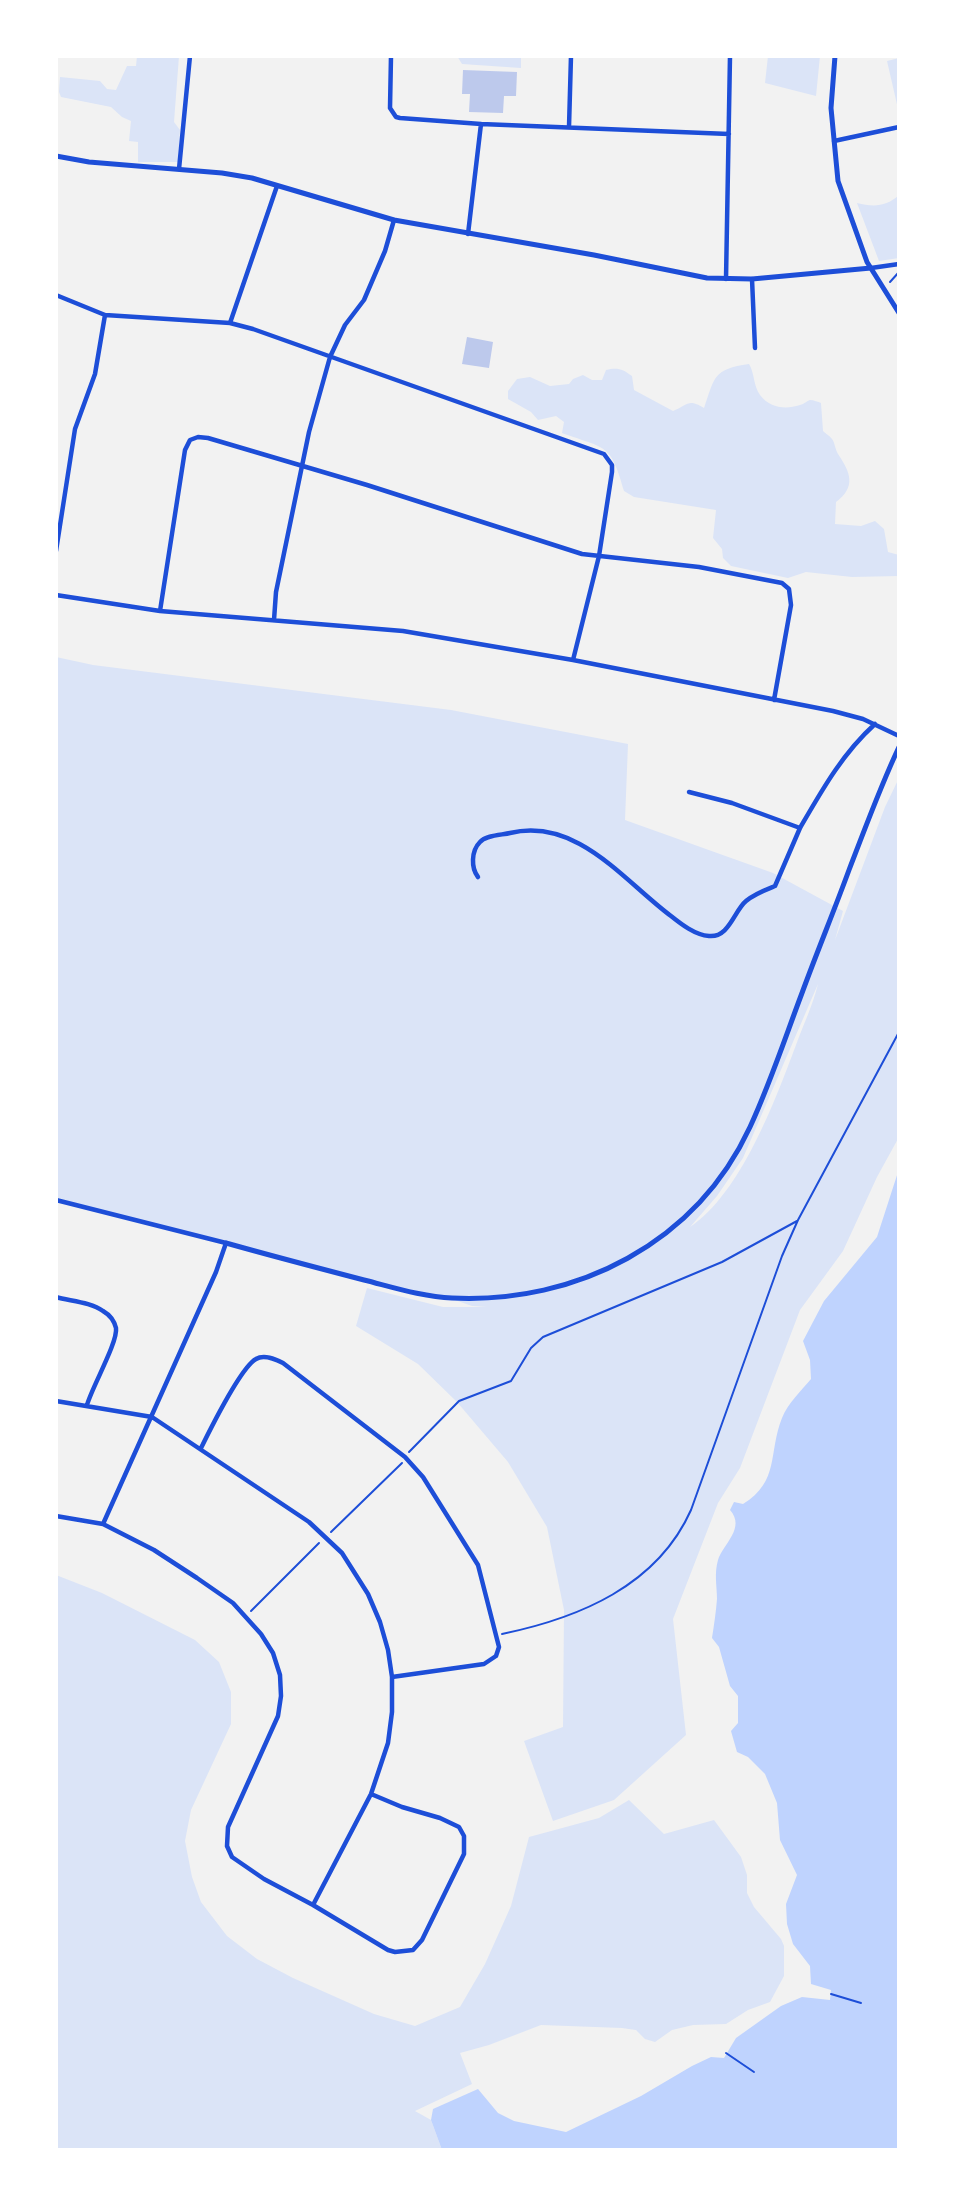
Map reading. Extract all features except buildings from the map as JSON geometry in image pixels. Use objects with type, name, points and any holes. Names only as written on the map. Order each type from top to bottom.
[{"type":"street","points":[[179,169],[190,56]]},
{"type":"street","points":[[391,56],[390,108],[396,117],[481,124],[729,134]]},
{"type":"street","points":[[569,127],[571,56]]},
{"type":"street","points":[[726,279],[730,56]]},
{"type":"street","points":[[835,56],[831,108],[836,172],[842,198],[871,268],[899,313]]},
{"type":"street","points":[[468,234],[481,124]]},
{"type":"street","points":[[834,141],[899,127]]},
{"type":"street","points":[[56,156],[89,162],[222,173],[394,220],[594,255],[690,275],[752,279],[899,264]]},
{"type":"street","points":[[230,323],[277,186]]},
{"type":"street","points":[[274,620],[276,592],[309,432],[330,357],[345,325],[364,300],[385,251],[394,220]]},
{"type":"street","points":[[752,279],[755,348]]},
{"type":"street","points":[[56,295],[105,315],[230,323],[253,329],[604,454],[612,465],[612,472],[600,556],[573,660]]},
{"type":"street","points":[[56,551],[75,429],[98,363],[105,315]]},
{"type":"street","points":[[160,611],[186,450],[190,440],[208,438],[303,465],[554,546],[600,556],[699,567],[782,583],[789,589],[791,605],[774,700]]},
{"type":"street","points":[[56,595],[160,611],[403,631],[573,660],[833,711],[875,724],[899,736]]},
{"type":"street","points":[[478,877],[474,871],[473,859],[480,842],[486,838],[516,831],[562,835],[579,842],[599,856],[681,923],[711,937],[728,925],[748,899],[775,886],[800,828],[829,778],[848,752],[875,724]]},
{"type":"street","points":[[56,1200],[399,1289],[449,1298],[493,1299],[528,1295],[565,1286],[623,1261],[676,1225],[718,1180],[750,1127],[874,804],[899,747]]},
{"type":"street","points":[[688,792],[732,803],[800,828]]},
{"type":"street","points":[[103,1524],[216,1272],[226,1244]]},
{"type":"street","points":[[56,1297],[102,1309],[111,1317],[116,1327],[115,1338],[87,1405]]},
{"type":"street","points":[[201,1448],[244,1372],[255,1359],[265,1357],[283,1363],[405,1457],[423,1477],[474,1557],[499,1647],[496,1656],[484,1664],[392,1677]]},
{"type":"street","points":[[56,1401],[152,1417],[301,1516],[326,1536],[342,1553],[368,1594],[380,1622],[392,1677],[392,1712],[387,1743],[371,1794],[313,1905]]},
{"type":"street","points":[[56,1516],[103,1524],[154,1550],[233,1603],[261,1634],[274,1653],[280,1675],[281,1696],[278,1716],[228,1826],[227,1846],[232,1857],[264,1879],[388,1950],[413,1950],[422,1940],[464,1854],[464,1836],[459,1827],[440,1818],[371,1794]]},
{"type":"path","points":[[883,286],[899,272]]},
{"type":"path","points":[[496,1634],[547,1623],[613,1595],[642,1576],[670,1547],[691,1510],[772,1279],[798,1220],[899,1032]]},
{"type":"path","points":[[405,1457],[459,1401],[512,1381],[531,1348],[543,1337],[722,1262],[798,1220]]},
{"type":"path","points":[[831,1994],[861,2003]]},
{"type":"path","points":[[726,2053],[754,2073]]},
{"type":"shaded area","points":[[137,56],[179,56],[174,122],[180,130],[178,162],[138,162],[138,142],[129,141],[131,121],[111,107],[61,97],[59,92],[60,77],[100,81],[107,89],[116,90],[127,66],[136,66]]},
{"type":"shaded area","points":[[457,56],[521,56],[521,68],[462,64]]},
{"type":"shaded area","points":[[768,56],[820,56],[816,96],[765,83]]},
{"type":"shaded area","points":[[899,58],[899,113],[887,61]]},
{"type":"shaded area","points":[[899,195],[899,258],[879,261],[857,203],[879,205]]},
{"type":"shaded area","points":[[749,364],[758,391],[768,403],[789,407],[810,400],[821,403],[823,431],[833,441],[846,467],[849,480],[847,491],[836,502],[835,524],[861,526],[875,521],[884,529],[888,552],[899,555],[899,576],[852,577],[806,572],[788,578],[731,566],[723,558],[722,549],[713,538],[716,510],[634,497],[624,491],[615,464],[605,450],[562,433],[564,422],[556,416],[538,420],[531,412],[508,399],[508,391],[517,379],[530,377],[550,386],[569,384],[583,375],[592,380],[602,380],[606,370],[617,369],[632,376],[634,390],[673,411],[691,403],[704,408],[717,376],[728,369]]},
{"type":"shaded area","points":[[56,657],[93,665],[451,710],[628,744],[625,820],[773,873],[843,911],[835,940],[885,807],[899,778],[899,1137],[877,1177],[843,1251],[800,1310],[740,1468],[718,1503],[673,1619],[686,1735],[614,1800],[553,1821],[524,1741],[563,1727],[564,1610],[547,1527],[508,1462],[457,1402],[418,1364],[356,1326],[367,1288],[443,1307],[487,1307],[472,1306],[441,1295],[398,1288],[56,1199]],"holes":[[[818,984],[778,1092],[754,1144],[725,1192],[708,1212],[690,1227],[717,1196],[743,1158]]]},
{"type":"shaded area","points":[[56,1575],[102,1593],[195,1640],[219,1662],[231,1692],[231,1724],[191,1810],[185,1841],[192,1877],[201,1902],[227,1936],[257,1959],[374,2014],[415,2026],[460,2007],[485,1964],[511,1906],[529,1837],[599,1818],[629,1800],[664,1834],[714,1820],[741,1857],[747,1875],[747,1893],[754,1907],[784,1946],[784,1976],[770,2002],[748,2010],[726,2024],[693,2025],[672,2030],[655,2042],[645,2039],[636,2030],[541,2025],[460,2053],[472,2084],[415,2111],[431,2120],[442,2150],[56,2150]]},
{"type":"water","points":[[899,1169],[899,2150],[442,2150],[431,2120],[433,2109],[478,2089],[498,2113],[514,2121],[566,2132],[641,2096],[711,2057],[724,2058],[736,2038],[781,2006],[802,1997],[830,2000],[831,1990],[811,1984],[810,1966],[793,1944],[787,1924],[786,1904],[797,1875],[780,1840],[777,1803],[765,1774],[748,1757],[737,1752],[731,1731],[738,1723],[738,1696],[730,1686],[719,1647],[712,1638],[717,1599],[716,1570],[718,1560],[735,1530],[736,1523],[730,1510],[734,1502],[743,1504],[763,1486],[771,1466],[782,1418],[791,1402],[811,1379],[810,1360],[803,1341],[824,1301],[877,1237]]}]
